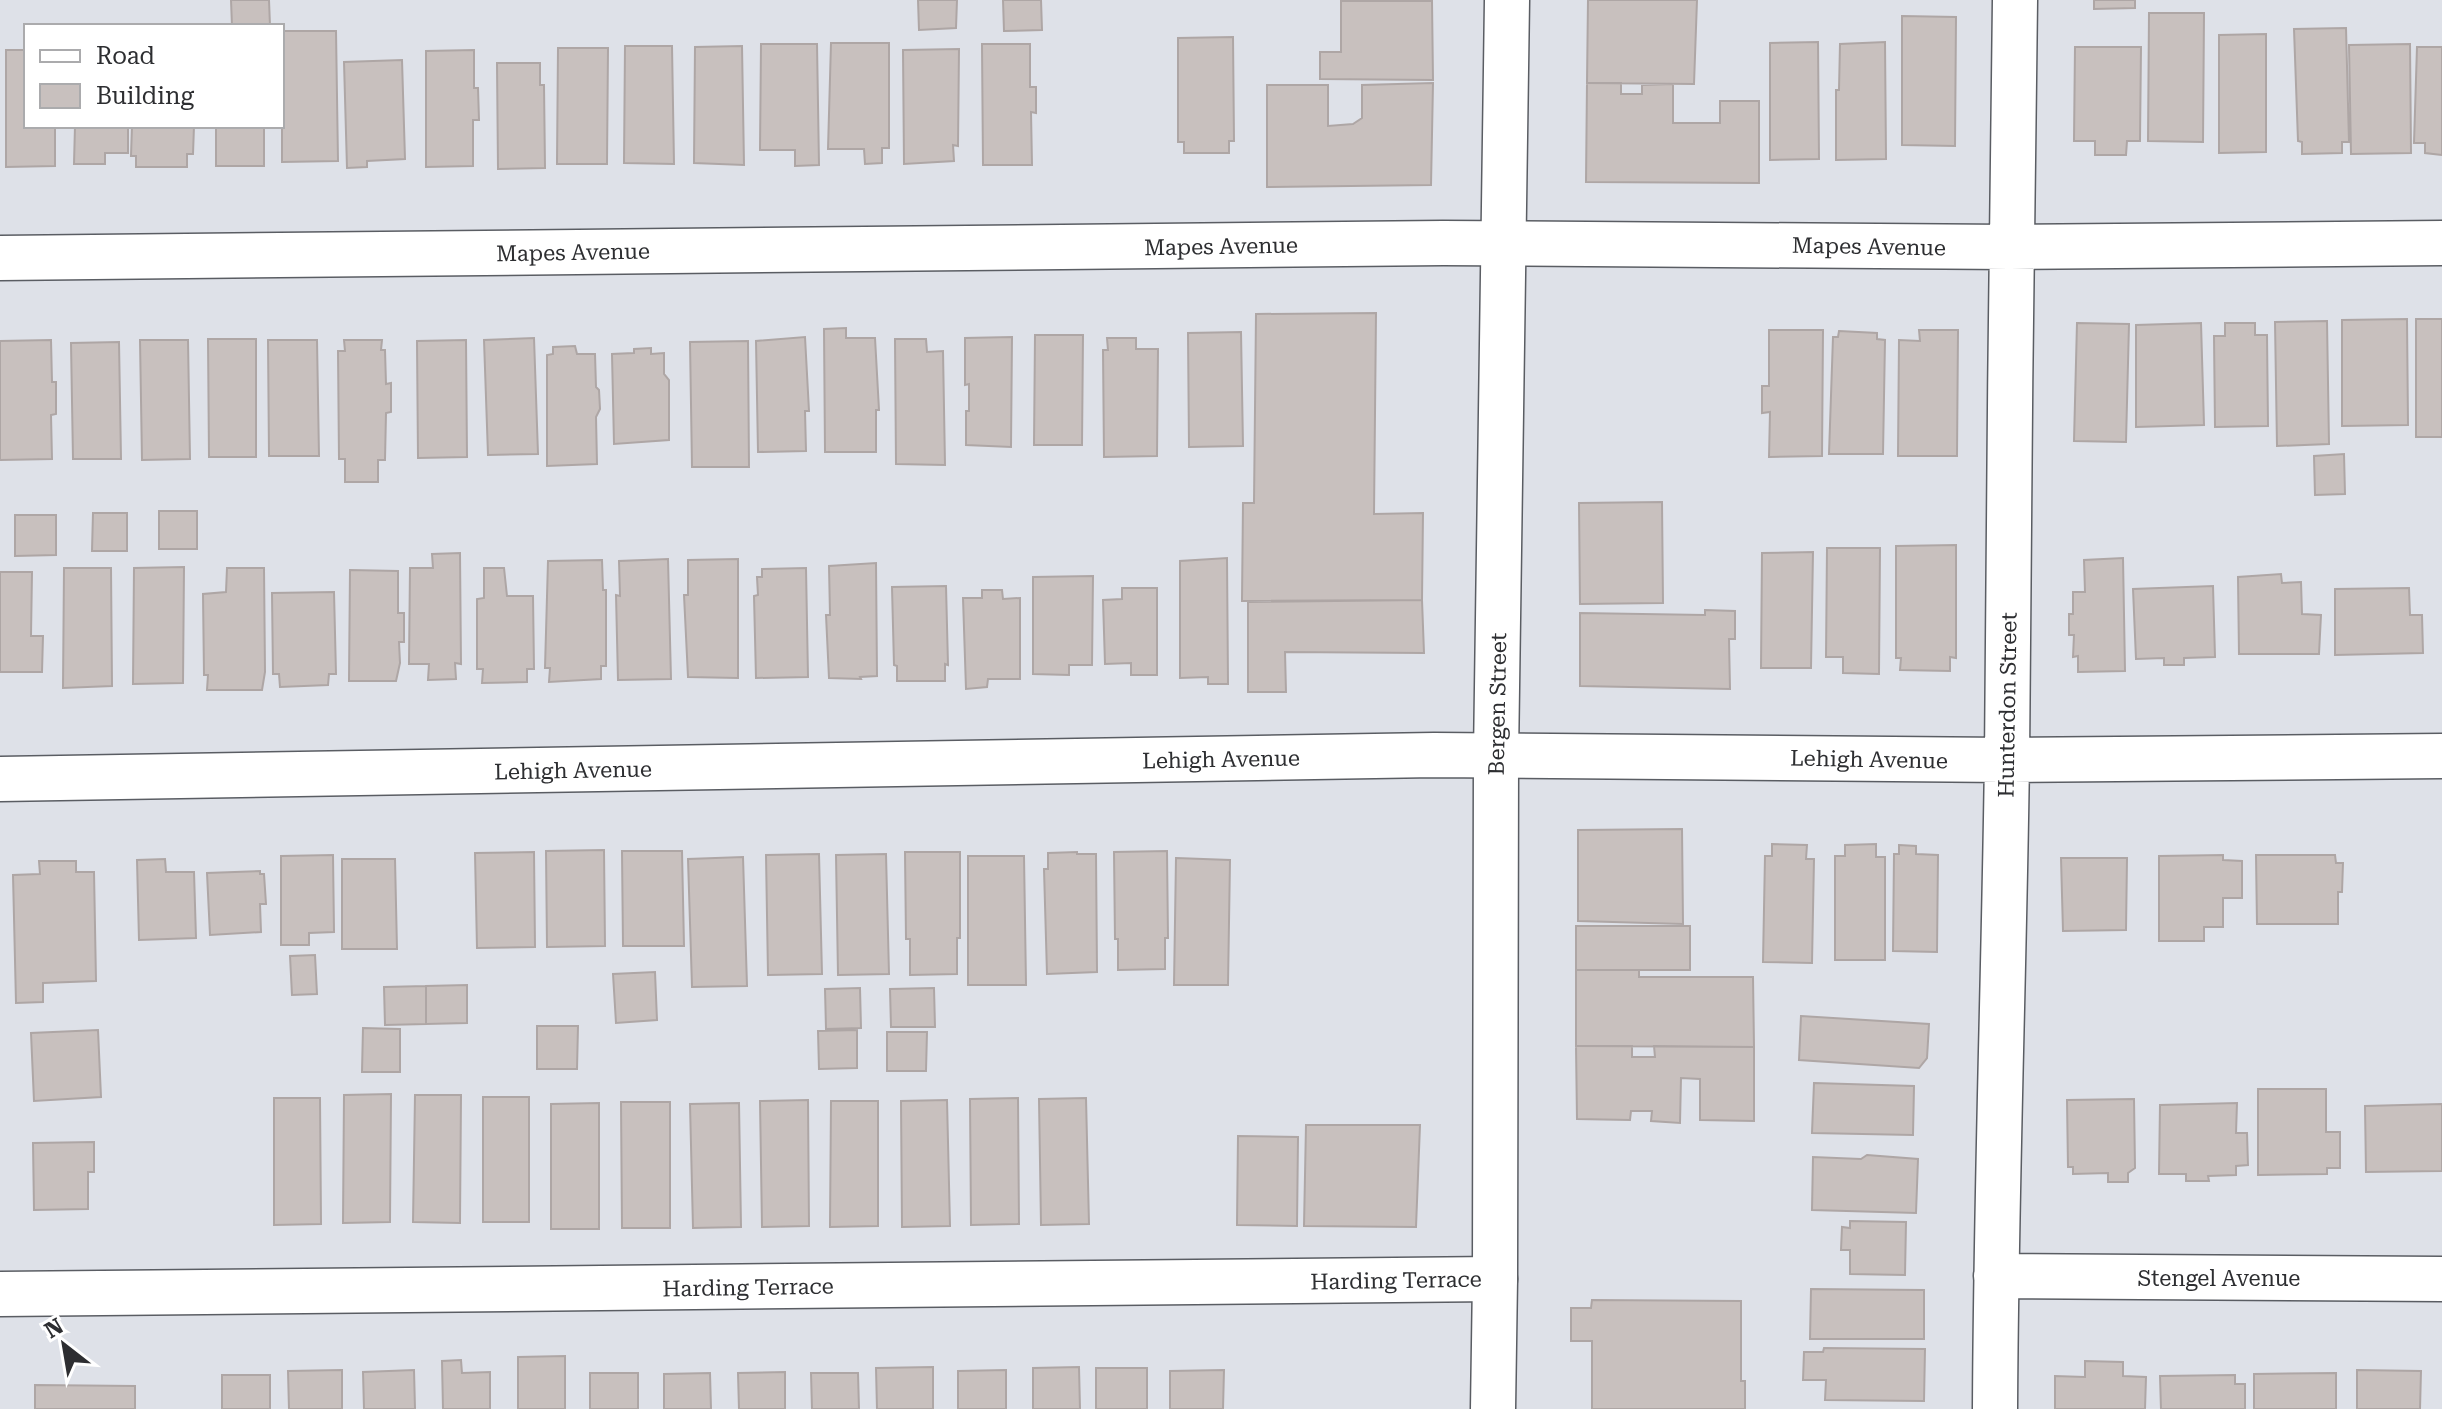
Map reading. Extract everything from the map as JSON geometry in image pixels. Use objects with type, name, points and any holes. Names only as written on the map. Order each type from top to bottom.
[{"type":"street","name":"Bergen Street","points":[[1493,1409],[1496,756],[1507,0]]},
{"type":"street","name":"Hunterdon Street","points":[[1995,1409],[2007,760],[2015,0]]},
{"type":"street","name":"Mapes Avenue","points":[[0,258],[1505,245],[2010,247],[2442,243]]},
{"type":"street","name":"Lehigh Avenue","points":[[0,779],[1496,756],[2007,760],[2442,756]]},
{"type":"street","name":"Stengel Avenue","points":[[1996,1276],[2442,1279]]},
{"type":"street","name":"Harding Terrace","points":[[0,1294],[1495,1279]]},
{"type":"building","points":[[231,0],[269,0],[270,24],[232,24]]},
{"type":"building","points":[[918,0],[957,0],[956,28],[919,30]]},
{"type":"building","points":[[1003,0],[1041,0],[1042,30],[1004,31]]},
{"type":"building","points":[[1588,0],[1697,0],[1694,84],[1587,83]]},
{"type":"building","points":[[2094,0],[2135,0],[2135,8],[2094,9]]},
{"type":"building","points":[[1341,1],[1432,1],[1433,80],[1320,79],[1320,52],[1341,52]]},
{"type":"building","points":[[2149,13],[2204,13],[2203,142],[2148,141]]},
{"type":"building","points":[[1902,16],[1956,17],[1955,146],[1902,145]]},
{"type":"building","points":[[2346,28],[2349,142],[2342,142],[2342,153],[2302,154],[2302,142],[2298,141],[2294,29]]},
{"type":"building","points":[[284,31],[336,31],[338,161],[282,162]]},
{"type":"building","points":[[2266,34],[2266,152],[2219,153],[2219,35]]},
{"type":"building","points":[[1233,37],[1234,141],[1229,141],[1229,153],[1184,153],[1184,142],[1178,142],[1178,38]]},
{"type":"building","points":[[1818,42],[1819,159],[1770,160],[1770,43]]},
{"type":"building","points":[[1885,42],[1886,159],[1836,160],[1836,90],[1839,90],[1840,44]]},
{"type":"building","points":[[831,43],[889,43],[889,148],[882,148],[882,163],[865,164],[864,149],[828,149]]},
{"type":"building","points":[[761,44],[817,44],[819,165],[795,166],[795,150],[760,150]]},
{"type":"building","points":[[982,44],[1030,44],[1030,87],[1036,87],[1036,113],[1031,112],[1032,165],[983,165]]},
{"type":"building","points":[[2410,44],[2411,153],[2351,154],[2349,45]]},
{"type":"building","points":[[625,46],[672,46],[674,164],[624,163]]},
{"type":"building","points":[[742,46],[744,165],[694,163],[695,47]]},
{"type":"building","points":[[2075,47],[2141,47],[2140,141],[2127,141],[2126,155],[2095,155],[2095,141],[2074,141]]},
{"type":"building","points":[[2417,47],[2442,47],[2442,155],[2425,153],[2425,143],[2414,143]]},
{"type":"building","points":[[558,48],[608,48],[607,164],[557,164]]},
{"type":"building","points":[[959,49],[958,146],[953,145],[954,161],[904,164],[903,50]]},
{"type":"building","points":[[6,50],[24,50],[24,128],[55,128],[55,166],[6,167]]},
{"type":"building","points":[[474,50],[474,88],[478,88],[479,120],[473,120],[473,166],[426,167],[426,51]]},
{"type":"building","points":[[402,60],[405,159],[367,161],[367,167],[347,168],[344,62]]},
{"type":"building","points":[[497,63],[540,63],[540,85],[544,85],[545,168],[498,169]]},
{"type":"building","points":[[1433,83],[1431,185],[1267,187],[1267,85],[1328,85],[1328,126],[1353,124],[1362,118],[1362,85]]},
{"type":"building","points":[[1587,83],[1621,83],[1621,94],[1642,94],[1642,85],[1673,84],[1673,123],[1720,123],[1720,101],[1759,101],[1759,183],[1586,182]]},
{"type":"building","points":[[75,128],[128,128],[128,153],[105,153],[105,164],[74,164]]},
{"type":"building","points":[[132,128],[194,128],[193,154],[187,154],[187,167],[136,167],[136,156],[131,156]]},
{"type":"building","points":[[216,128],[264,128],[264,166],[216,166]]},
{"type":"building","points":[[1376,313],[1374,514],[1423,513],[1422,600],[1242,601],[1243,503],[1254,503],[1256,314]]},
{"type":"building","points":[[2407,319],[2408,425],[2342,426],[2342,320]]},
{"type":"building","points":[[2416,319],[2442,319],[2442,437],[2416,437]]},
{"type":"building","points":[[2327,321],[2329,444],[2277,446],[2275,322]]},
{"type":"building","points":[[2077,323],[2129,324],[2126,442],[2074,441]]},
{"type":"building","points":[[2201,323],[2204,425],[2136,427],[2136,325]]},
{"type":"building","points":[[2225,323],[2255,323],[2255,335],[2267,335],[2268,426],[2215,427],[2214,336],[2225,336]]},
{"type":"building","points":[[846,328],[846,338],[875,338],[879,410],[876,410],[876,452],[825,452],[824,329]]},
{"type":"building","points":[[1769,330],[1823,330],[1822,456],[1769,457],[1770,412],[1762,413],[1762,386],[1769,386]]},
{"type":"building","points":[[1919,330],[1958,330],[1957,456],[1898,456],[1899,340],[1920,341]]},
{"type":"building","points":[[1839,331],[1877,333],[1877,339],[1885,340],[1883,454],[1829,454],[1833,337],[1838,337]]},
{"type":"building","points":[[1241,332],[1243,446],[1189,447],[1188,333]]},
{"type":"building","points":[[1035,335],[1083,335],[1082,445],[1034,445]]},
{"type":"building","points":[[805,337],[809,411],[805,411],[806,451],[758,452],[756,341]]},
{"type":"building","points":[[1012,337],[1011,447],[966,445],[969,384],[965,385],[965,338]]},
{"type":"building","points":[[534,338],[538,454],[488,455],[484,340]]},
{"type":"building","points":[[1107,338],[1136,338],[1136,349],[1158,349],[1157,456],[1104,457],[1103,350],[1108,350]]},
{"type":"building","points":[[208,339],[256,339],[256,457],[209,457]]},
{"type":"building","points":[[895,339],[926,339],[927,352],[943,351],[945,465],[896,464]]},
{"type":"building","points":[[51,340],[52,382],[56,382],[56,414],[51,415],[52,459],[0,460],[0,341]]},
{"type":"building","points":[[140,340],[188,340],[190,459],[142,460]]},
{"type":"building","points":[[268,340],[317,340],[319,456],[269,456]]},
{"type":"building","points":[[344,340],[382,340],[381,350],[385,350],[386,384],[391,383],[391,412],[386,413],[385,460],[378,460],[378,482],[345,482],[345,459],[339,459],[338,351],[345,351]]},
{"type":"building","points":[[466,340],[467,457],[418,458],[417,341]]},
{"type":"building","points":[[748,341],[749,467],[692,467],[690,342]]},
{"type":"building","points":[[119,342],[121,459],[73,459],[71,343]]},
{"type":"building","points":[[575,346],[577,354],[595,354],[600,409],[596,417],[597,464],[547,466],[547,355],[553,354],[553,347]]},
{"type":"building","points":[[651,348],[651,354],[664,353],[664,374],[669,380],[669,440],[614,444],[612,354]]},
{"type":"building","points":[[2344,454],[2345,494],[2315,495],[2314,456]]},
{"type":"building","points":[[1662,502],[1663,603],[1580,604],[1579,503]]},
{"type":"building","points":[[159,511],[197,511],[197,549],[159,549]]},
{"type":"building","points":[[93,513],[127,513],[127,551],[92,551]]},
{"type":"building","points":[[15,515],[56,515],[56,555],[15,556]]},
{"type":"building","points":[[1956,545],[1956,658],[1950,657],[1950,671],[1900,670],[1901,658],[1896,658],[1896,546]]},
{"type":"building","points":[[1827,548],[1880,548],[1879,674],[1843,673],[1843,657],[1826,657]]},
{"type":"building","points":[[1813,552],[1811,668],[1761,668],[1762,553]]},
{"type":"building","points":[[460,553],[461,664],[455,663],[456,679],[428,680],[429,664],[409,664],[410,568],[433,568],[432,554]]},
{"type":"building","points":[[1227,558],[1228,684],[1208,684],[1208,677],[1180,678],[1180,561]]},
{"type":"building","points":[[2123,558],[2125,671],[2078,672],[2078,656],[2073,657],[2074,635],[2069,635],[2069,614],[2073,614],[2073,592],[2085,592],[2084,560]]},
{"type":"building","points":[[668,559],[671,679],[618,680],[616,595],[620,596],[619,561]]},
{"type":"building","points":[[738,559],[738,678],[688,677],[684,595],[688,595],[688,560]]},
{"type":"building","points":[[602,560],[603,590],[606,590],[606,666],[601,666],[601,679],[549,682],[550,668],[545,668],[548,561]]},
{"type":"building","points":[[876,563],[877,676],[829,678],[826,615],[830,615],[829,566]]},
{"type":"building","points":[[184,567],[183,683],[133,684],[134,568]]},
{"type":"building","points":[[64,568],[111,568],[112,686],[63,688]]},
{"type":"building","points":[[227,568],[264,568],[265,672],[262,690],[207,690],[203,594],[226,592]]},
{"type":"building","points":[[484,568],[504,568],[507,596],[533,596],[534,669],[527,669],[527,682],[482,683],[483,669],[477,669],[477,599],[484,598]]},
{"type":"building","points":[[806,568],[808,677],[756,678],[754,596],[758,595],[757,577],[762,577],[762,569]]},
{"type":"building","points":[[350,570],[398,571],[398,613],[404,613],[404,642],[399,642],[400,663],[396,681],[349,681]]},
{"type":"building","points":[[0,572],[32,572],[31,636],[43,636],[42,672],[0,672]]},
{"type":"building","points":[[2281,574],[2282,583],[2301,582],[2302,614],[2321,615],[2319,654],[2239,654],[2238,577]]},
{"type":"building","points":[[1093,576],[1092,665],[1069,665],[1069,675],[1033,674],[1033,577]]},
{"type":"building","points":[[946,586],[948,665],[945,664],[945,681],[897,681],[892,587]]},
{"type":"building","points":[[2213,586],[2215,657],[2184,658],[2184,665],[2164,665],[2164,658],[2136,659],[2133,589]]},
{"type":"building","points":[[1122,588],[1157,588],[1157,675],[1131,675],[1131,663],[1105,664],[1103,600],[1122,599]]},
{"type":"building","points":[[2409,588],[2410,615],[2422,615],[2423,653],[2335,655],[2335,589]]},
{"type":"building","points":[[982,590],[1002,590],[1003,599],[1020,598],[1020,679],[988,679],[987,687],[966,689],[963,598],[982,598]]},
{"type":"building","points":[[334,592],[336,674],[329,674],[328,685],[280,687],[279,674],[273,674],[272,593]]},
{"type":"building","points":[[1422,600],[1424,653],[1285,652],[1286,692],[1248,692],[1248,602]]},
{"type":"building","points":[[1705,610],[1735,611],[1735,639],[1729,639],[1730,689],[1580,686],[1580,613],[1705,615]]},
{"type":"building","points":[[1682,829],[1683,924],[1578,921],[1578,830]]},
{"type":"building","points":[[1772,844],[1807,845],[1806,859],[1814,859],[1812,963],[1763,962],[1765,856],[1772,856]]},
{"type":"building","points":[[1876,844],[1876,857],[1885,857],[1885,960],[1835,960],[1835,856],[1845,856],[1845,845]]},
{"type":"building","points":[[1899,845],[1916,846],[1916,854],[1938,855],[1937,952],[1893,951],[1894,854],[1899,854]]},
{"type":"building","points":[[604,850],[605,946],[547,947],[546,851]]},
{"type":"building","points":[[622,851],[682,851],[684,946],[623,946]]},
{"type":"building","points":[[1167,851],[1168,938],[1165,938],[1165,969],[1118,970],[1114,852]]},
{"type":"building","points":[[534,852],[535,947],[477,948],[475,853]]},
{"type":"building","points":[[905,852],[960,852],[957,974],[910,975],[910,939],[906,939]]},
{"type":"building","points":[[1048,853],[1096,854],[1097,972],[1047,974],[1044,869],[1048,869]]},
{"type":"building","points":[[819,854],[822,974],[768,975],[766,855]]},
{"type":"building","points":[[886,854],[889,974],[838,975],[836,855]]},
{"type":"building","points":[[333,855],[334,932],[309,933],[309,945],[281,945],[281,856]]},
{"type":"building","points":[[2223,855],[2223,860],[2242,861],[2242,898],[2223,898],[2223,927],[2204,927],[2204,941],[2159,941],[2159,856]]},
{"type":"building","points":[[2256,855],[2335,855],[2336,863],[2343,863],[2342,892],[2338,892],[2338,924],[2257,924]]},
{"type":"building","points":[[968,856],[1024,856],[1026,985],[968,985]]},
{"type":"building","points":[[743,857],[747,986],[692,987],[688,859]]},
{"type":"building","points":[[1176,858],[1230,860],[1228,985],[1174,985]]},
{"type":"building","points":[[2061,858],[2127,858],[2126,930],[2063,931]]},
{"type":"building","points":[[165,859],[166,872],[194,872],[196,938],[139,940],[137,860]]},
{"type":"building","points":[[342,859],[395,859],[397,949],[342,949]]},
{"type":"building","points":[[39,861],[76,861],[76,872],[94,872],[96,981],[43,983],[43,1002],[16,1003],[13,875],[40,874]]},
{"type":"building","points":[[260,871],[264,874],[266,904],[260,904],[261,932],[210,935],[207,873]]},
{"type":"building","points":[[1576,926],[1690,926],[1690,970],[1576,970]]},
{"type":"building","points":[[315,955],[317,994],[292,995],[290,956]]},
{"type":"building","points":[[1576,970],[1639,970],[1639,977],[1753,977],[1754,1047],[1576,1046]]},
{"type":"building","points":[[655,972],[657,1020],[616,1023],[613,974]]},
{"type":"building","points":[[467,985],[467,1023],[426,1024],[426,986]]},
{"type":"building","points":[[426,986],[426,1024],[385,1025],[384,987]]},
{"type":"building","points":[[860,988],[861,1028],[826,1029],[825,989]]},
{"type":"building","points":[[934,988],[935,1027],[891,1027],[890,989]]},
{"type":"building","points":[[1801,1016],[1929,1024],[1927,1058],[1919,1068],[1799,1060]]},
{"type":"building","points":[[537,1026],[578,1026],[577,1069],[537,1069]]},
{"type":"building","points":[[363,1028],[400,1029],[400,1072],[362,1072]]},
{"type":"building","points":[[98,1030],[101,1097],[34,1101],[31,1033]]},
{"type":"building","points":[[857,1030],[857,1068],[819,1069],[818,1031]]},
{"type":"building","points":[[887,1032],[927,1032],[926,1071],[887,1071]]},
{"type":"building","points":[[1576,1046],[1632,1046],[1632,1057],[1655,1057],[1654,1046],[1754,1047],[1754,1121],[1700,1120],[1700,1079],[1681,1078],[1680,1123],[1651,1121],[1652,1111],[1631,1111],[1630,1120],[1577,1119]]},
{"type":"building","points":[[1814,1083],[1914,1086],[1913,1135],[1812,1133]]},
{"type":"building","points":[[2258,1089],[2326,1089],[2326,1132],[2340,1132],[2340,1168],[2327,1168],[2327,1174],[2258,1175]]},
{"type":"building","points":[[391,1094],[390,1222],[343,1223],[344,1095]]},
{"type":"building","points":[[415,1095],[461,1095],[460,1223],[413,1222]]},
{"type":"building","points":[[483,1097],[529,1097],[529,1222],[483,1222]]},
{"type":"building","points":[[274,1098],[320,1098],[321,1224],[274,1225]]},
{"type":"building","points":[[1018,1098],[1019,1224],[971,1225],[970,1099]]},
{"type":"building","points":[[1086,1098],[1089,1224],[1041,1225],[1039,1099]]},
{"type":"building","points":[[2134,1099],[2135,1168],[2128,1173],[2128,1182],[2108,1182],[2108,1173],[2073,1174],[2073,1167],[2068,1167],[2067,1100]]},
{"type":"building","points":[[808,1100],[809,1226],[762,1227],[760,1101]]},
{"type":"building","points":[[947,1100],[950,1226],[902,1227],[901,1101]]},
{"type":"building","points":[[831,1101],[878,1101],[878,1226],[830,1227]]},
{"type":"building","points":[[621,1102],[670,1102],[670,1228],[622,1228]]},
{"type":"building","points":[[599,1103],[599,1229],[551,1229],[551,1104]]},
{"type":"building","points":[[739,1103],[741,1227],[693,1228],[690,1104]]},
{"type":"building","points":[[2237,1103],[2236,1133],[2247,1133],[2248,1165],[2236,1166],[2236,1175],[2208,1176],[2209,1181],[2186,1181],[2186,1174],[2159,1174],[2160,1105]]},
{"type":"building","points":[[2442,1104],[2442,1171],[2366,1172],[2365,1106]]},
{"type":"building","points":[[1306,1125],[1420,1125],[1416,1227],[1304,1226]]},
{"type":"building","points":[[1238,1136],[1298,1137],[1297,1226],[1237,1225]]},
{"type":"building","points":[[94,1142],[94,1172],[88,1172],[88,1209],[34,1210],[33,1143]]},
{"type":"building","points":[[1867,1155],[1918,1159],[1916,1213],[1812,1210],[1813,1157],[1861,1159]]},
{"type":"building","points":[[1850,1221],[1906,1222],[1905,1275],[1850,1274],[1850,1250],[1841,1250],[1842,1227],[1850,1228]]},
{"type":"building","points":[[1811,1289],[1924,1290],[1924,1339],[1810,1339]]},
{"type":"building","points":[[1592,1300],[1741,1301],[1741,1381],[1745,1381],[1745,1409],[1592,1409],[1592,1341],[1571,1341],[1571,1308],[1591,1308]]},
{"type":"building","points":[[1824,1348],[1925,1349],[1924,1401],[1825,1400],[1826,1380],[1803,1380],[1804,1352],[1823,1352]]},
{"type":"building","points":[[565,1356],[565,1409],[518,1409],[518,1357]]},
{"type":"building","points":[[461,1360],[462,1373],[490,1372],[490,1409],[443,1409],[442,1361]]},
{"type":"building","points":[[2085,1361],[2123,1362],[2123,1376],[2146,1377],[2145,1409],[2055,1409],[2055,1376],[2085,1377]]},
{"type":"building","points":[[933,1367],[933,1409],[877,1409],[876,1368]]},
{"type":"building","points":[[1079,1367],[1080,1409],[1033,1409],[1033,1368]]},
{"type":"building","points":[[1096,1368],[1147,1368],[1147,1409],[1096,1409]]},
{"type":"building","points":[[342,1370],[342,1409],[289,1409],[288,1371]]},
{"type":"building","points":[[414,1370],[415,1409],[364,1409],[363,1372]]},
{"type":"building","points":[[1006,1370],[1006,1409],[958,1409],[958,1371]]},
{"type":"building","points":[[1224,1370],[1223,1409],[1170,1409],[1170,1371]]},
{"type":"building","points":[[2357,1370],[2421,1371],[2420,1409],[2357,1409]]},
{"type":"building","points":[[785,1372],[785,1409],[739,1409],[738,1373]]},
{"type":"building","points":[[590,1373],[638,1373],[638,1409],[590,1409]]},
{"type":"building","points":[[710,1373],[711,1409],[664,1409],[664,1374]]},
{"type":"building","points":[[811,1373],[858,1373],[859,1409],[812,1409]]},
{"type":"building","points":[[2336,1373],[2336,1409],[2254,1409],[2254,1374]]},
{"type":"building","points":[[222,1375],[270,1375],[270,1409],[222,1409]]},
{"type":"building","points":[[2235,1375],[2235,1384],[2245,1384],[2245,1409],[2161,1409],[2160,1376]]},
{"type":"building","points":[[35,1385],[135,1386],[135,1409],[35,1409]]}]
